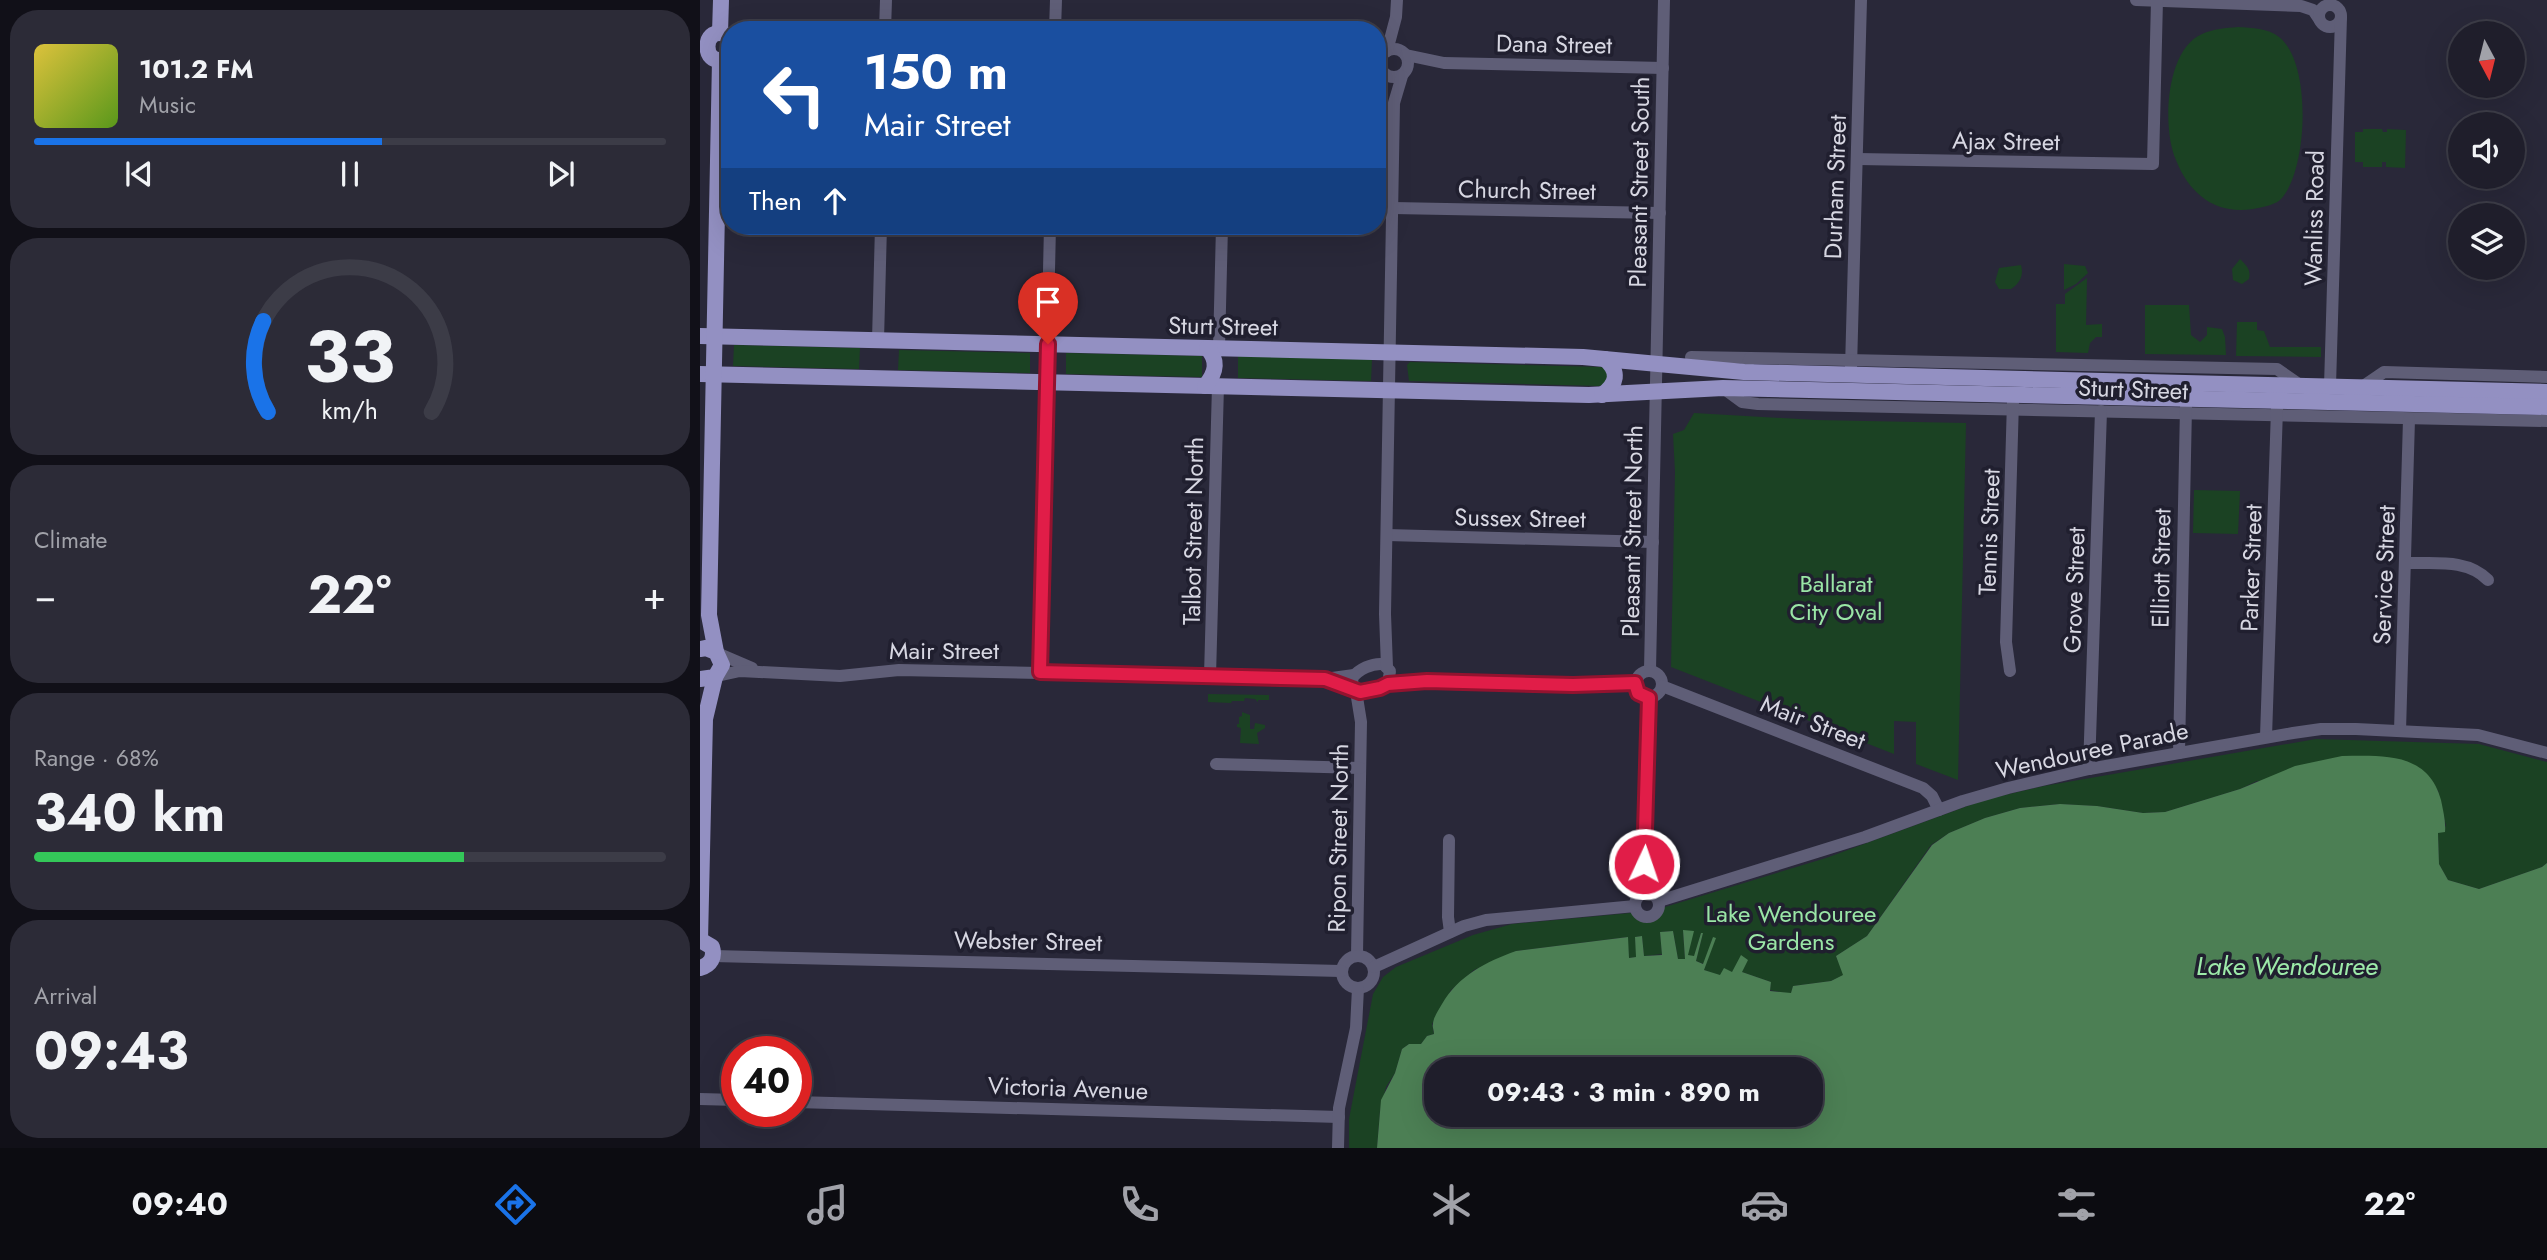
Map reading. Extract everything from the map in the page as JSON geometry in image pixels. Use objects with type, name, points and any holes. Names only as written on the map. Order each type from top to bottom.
[{"type":"main road","points":[[721,0],[723,21]]},
{"type":"main road","points":[[721,36],[709,38],[703,46],[709,54],[721,57]]},
{"type":"main road","points":[[700,968],[709,964],[713,956],[712,947],[700,940],[705,719],[710,677],[722,664],[711,652],[709,615],[707,374],[721,123]]},
{"type":"main road","name":"Sturt Street","points":[[708,336],[1605,359],[1656,365],[1851,368],[2277,407],[2547,407]]},
{"type":"main road","points":[[1217,386],[1222,370],[1219,348]]},
{"type":"main road","points":[[1602,395],[1612,387],[1616,377],[1615,369],[1605,359]]},
{"type":"main road","name":"Sturt Street","points":[[707,374],[1602,395],[1723,388],[2013,401],[2186,398],[2300,385],[2547,392]]},
{"type":"main road","points":[[700,640],[709,615]]},
{"type":"main road","points":[[700,692],[705,719]]},
{"type":"street","points":[[885,21],[886,0]]},
{"type":"street","points":[[1055,0],[1055,21]]},
{"type":"street","points":[[1386,50],[1396,17],[1397,0]]},
{"type":"street","name":"Pleasant Street South","points":[[1656,392],[1664,0]]},
{"type":"street","name":"Durham Street","points":[[1851,368],[1861,0]]},
{"type":"street","points":[[2136,0],[2296,5],[2309,3],[2337,7],[2341,17],[2334,26],[2322,22]]},
{"type":"street","name":"Ajax Street","points":[[1858,159],[2153,164],[2157,1]]},
{"type":"street","points":[[2296,5],[2311,9],[2336,37],[2339,52]]},
{"type":"street","points":[[2322,22],[2321,9],[2328,5]]},
{"type":"street","points":[[1394,103],[1409,62],[1404,53],[1396,17]]},
{"type":"street","name":"Wanliss Road","points":[[2330,386],[2341,17]]},
{"type":"street","points":[[1386,59],[1395,49],[1404,53]]},
{"type":"street","name":"Dana Street","points":[[1404,53],[1444,63],[1663,68]]},
{"type":"street","name":"Dana Street","points":[[1405,73],[1444,63]]},
{"type":"street","points":[[1386,68],[1394,78],[1405,73]]},
{"type":"street","points":[[1385,614],[1373,664],[1358,686],[1380,688],[1388,674],[1385,614],[1394,103],[1386,76]]},
{"type":"street","name":"Church Street","points":[[1393,208],[1660,214]]},
{"type":"street","points":[[878,340],[881,235]]},
{"type":"street","points":[[1040,672],[1050,235]]},
{"type":"street","points":[[1219,348],[1222,235]]},
{"type":"street","name":"Sturt Street","points":[[1691,357],[1747,365]]},
{"type":"street","name":"Sturt Street","points":[[1851,368],[2277,369],[2300,385]]},
{"type":"street","name":"Sturt Street","points":[[2362,387],[2384,372],[2547,377]]},
{"type":"street","name":"Talbot Street North","points":[[1210,676],[1217,386]]},
{"type":"street","name":"Pleasant Street North","points":[[1650,670],[1656,392]]},
{"type":"street","name":"Sturt Street","points":[[2013,401],[2101,411],[2186,398]]},
{"type":"street","name":"Elliott Street","points":[[2179,753],[2186,398]]},
{"type":"street","name":"Tennis Street","points":[[2010,671],[2007,642],[2013,401]]},
{"type":"street","name":"Sturt Street","points":[[2277,407],[2409,419],[2547,421]]},
{"type":"street","name":"Parker Street","points":[[2266,737],[2277,407]]},
{"type":"street","name":"Grove Street","points":[[2090,769],[2101,411]]},
{"type":"street","name":"Service Street","points":[[2400,731],[2409,419]]},
{"type":"street","name":"Sussex Street","points":[[1387,535],[1653,542]]},
{"type":"street","points":[[2404,563],[2468,565],[2488,580]]},
{"type":"street","name":"Mair Street","points":[[711,652],[774,674]]},
{"type":"street","points":[[1373,664],[1383,664],[1388,674]]},
{"type":"street","name":"Mair Street","points":[[710,677],[740,671],[845,676],[899,670],[1325,679],[1358,686]]},
{"type":"street","points":[[1650,670],[1659,676],[1662,686],[1658,694],[1649,698],[1638,693],[1635,683],[1639,674],[1650,670]]},
{"type":"street","points":[[1388,674],[1427,681],[1573,685],[1635,683]]},
{"type":"street","name":"Ripon Street North","points":[[1357,955],[1360,768],[1358,686]]},
{"type":"street","name":"Mair Street","points":[[1662,686],[1923,788],[1933,796],[1939,810]]},
{"type":"street","points":[[1646,893],[1643,886],[1649,698]]},
{"type":"street","name":"Wendouree Parade","points":[[1659,901],[1865,837],[2008,788],[2090,769],[2266,737],[2321,729],[2400,731],[2484,736],[2547,753]]},
{"type":"street","points":[[1216,764],[1360,768]]},
{"type":"street","points":[[1449,840],[1447,917],[1450,932]]},
{"type":"street","points":[[1646,893],[1654,894],[1659,901],[1659,909],[1650,917],[1642,916],[1635,906],[1638,898],[1646,893]]},
{"type":"street","points":[[1374,967],[1477,922],[1501,917],[1635,906]]},
{"type":"street","points":[[1357,955],[1366,958],[1374,967],[1371,981],[1358,988],[1348,985],[1341,971],[1348,958],[1357,955]]},
{"type":"street","name":"Webster Street","points":[[713,956],[1341,971]]},
{"type":"street","points":[[1338,1148],[1339,1117],[1356,1028],[1358,988]]},
{"type":"street","points":[[700,1099],[721,1100]]},
{"type":"street","name":"Victoria Avenue","points":[[812,1102],[1339,1117]]},
{"type":"green space","points":[[2238,27],[2270,32],[2279,37],[2290,50],[2297,68],[2303,116],[2297,164],[2291,183],[2282,198],[2269,205],[2240,210],[2227,209],[2206,200],[2188,183],[2172,146],[2168,111],[2174,73],[2180,56],[2190,43],[2206,32]]},
{"type":"green space","points":[[2363,129],[2382,129],[2383,132],[2387,132],[2387,129],[2406,130],[2405,168],[2386,167],[2386,162],[2382,162],[2382,167],[2363,167],[2363,162],[2355,162],[2355,132],[2363,132]]},
{"type":"green space","points":[[2240,259],[2249,273],[2249,279],[2242,284],[2233,280],[2232,269]]},
{"type":"green space","points":[[2064,264],[2085,266],[2088,273],[2064,290]]},
{"type":"green space","points":[[2021,265],[2022,275],[2017,284],[2011,289],[1999,289],[1995,282],[1999,268]]},
{"type":"green space","points":[[2087,278],[2086,325],[2102,324],[2102,337],[2096,337],[2090,343],[2088,353],[2056,352],[2056,304],[2065,304],[2065,294]]},
{"type":"green space","points":[[2145,305],[2189,305],[2191,335],[2200,342],[2207,335],[2207,327],[2222,329],[2226,355],[2145,354]]},
{"type":"green space","points":[[2237,322],[2257,322],[2257,330],[2264,331],[2270,347],[2321,347],[2321,357],[2236,356]]},
{"type":"green space","points":[[734,345],[860,348],[859,369],[733,366]]},
{"type":"green space","points":[[899,350],[1030,353],[1030,373],[898,370]]},
{"type":"green space","points":[[1066,353],[1202,356],[1202,377],[1066,374]]},
{"type":"green space","points":[[1238,356],[1372,359],[1371,381],[1238,378]]},
{"type":"green space","points":[[1410,362],[1601,367],[1610,377],[1599,386],[1409,381],[1407,365]]},
{"type":"green space","name":"Ballarat City Oval","points":[[1694,413],[1816,420],[1966,423],[1958,780],[1916,764],[1916,722],[1894,721],[1894,754],[1671,667],[1675,472],[1673,434],[1684,430]]},
{"type":"green space","points":[[2194,490],[2240,491],[2238,534],[2193,533]]},
{"type":"green space","points":[[1208,694],[1269,695],[1269,700],[1258,702],[1245,698],[1244,701],[1231,703],[1208,702]]},
{"type":"green space","points":[[1242,712],[1250,715],[1250,729],[1254,729],[1255,723],[1265,725],[1265,728],[1257,733],[1259,744],[1240,743],[1241,728],[1237,727],[1237,724]]},
{"type":"green space","name":"Lake Wendouree Gardens","points":[[2316,739],[2479,744],[2547,762],[2547,863],[2479,889],[2448,880],[2439,864],[2438,832],[2446,826],[2438,790],[2257,781],[2240,789],[2165,812],[2143,813],[2059,804],[2020,808],[1985,818],[1949,833],[1931,845],[1867,936],[1836,956],[1844,975],[1831,981],[1793,986],[1791,994],[1770,990],[1771,982],[1742,972],[1741,956],[1732,973],[1721,976],[1704,970],[1713,937],[1704,964],[1696,961],[1703,933],[1694,957],[1687,955],[1693,931],[1683,931],[1685,959],[1678,959],[1673,931],[1660,932],[1662,954],[1644,956],[1642,936],[1635,937],[1637,957],[1629,958],[1627,937],[1516,951],[1474,970],[1451,990],[1432,1024],[1434,1034],[1427,1036],[1421,1044],[1409,1044],[1402,1049],[1395,1073],[1386,1087],[1380,1111],[1377,1148],[1349,1148],[1349,1119],[1373,994],[1383,977],[1396,967],[1473,935],[1512,924],[1652,911],[1826,858],[1984,800],[2044,786]]},
{"type":"water","name":"Lake Wendouree","points":[[2342,756],[2401,760],[2426,772],[2435,784],[2441,800],[2445,828],[2445,832],[2438,833],[2439,864],[2448,880],[2479,889],[2547,863],[2547,1148],[1377,1148],[1381,1100],[1395,1073],[1402,1049],[1409,1044],[1421,1044],[1427,1036],[1434,1034],[1435,1016],[1449,994],[1465,977],[1505,955],[1516,951],[1628,937],[1629,958],[1636,957],[1635,937],[1642,936],[1644,956],[1662,955],[1660,932],[1673,931],[1678,959],[1685,959],[1683,930],[1694,931],[1688,955],[1694,956],[1703,933],[1696,961],[1703,964],[1713,937],[1716,938],[1704,970],[1720,975],[1724,968],[1732,972],[1741,955],[1748,960],[1742,972],[1771,982],[1770,991],[1791,993],[1793,986],[1831,981],[1843,975],[1836,956],[1867,936],[1932,845],[1949,833],[1985,818],[2020,808],[2060,804],[2143,813],[2165,812],[2240,789],[2295,766]]},
{"type":"route","points":[[1048,344],[1040,672],[1325,679],[1360,692],[1388,684],[1427,681],[1573,685],[1635,683],[1638,693],[1649,698],[1644,864]]}]
